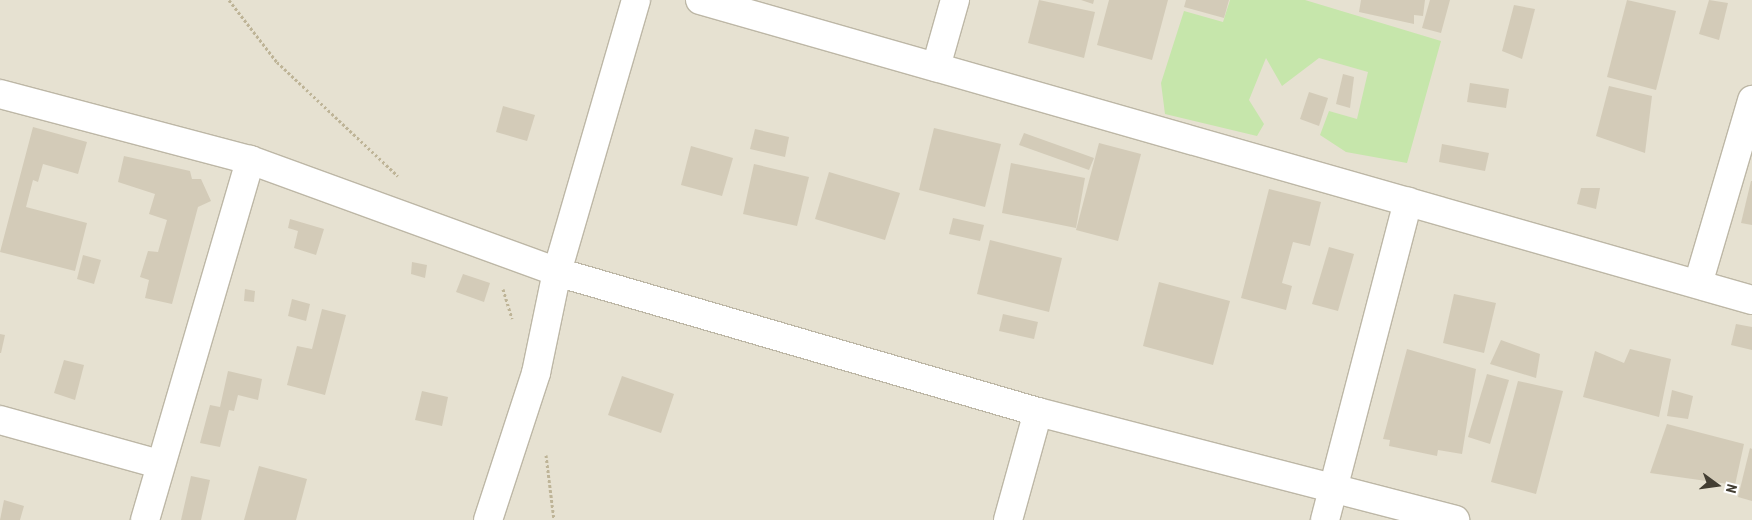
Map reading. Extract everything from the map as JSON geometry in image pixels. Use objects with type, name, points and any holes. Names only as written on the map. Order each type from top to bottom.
[{"type":"street","points":[[488,520],[536,373],[557,272],[636,0]]},
{"type":"street","points":[[700,0],[1752,300]]},
{"type":"street","points":[[936,68],[955,0]]},
{"type":"street","points":[[0,94],[250,160],[557,272],[1038,412],[1334,485],[1455,520]]},
{"type":"street","points":[[1698,284],[1752,100]]},
{"type":"street","points":[[145,520],[250,160]]},
{"type":"street","points":[[1324,520],[1408,202]]},
{"type":"street","points":[[1008,520],[1038,412]]},
{"type":"street","points":[[0,420],[160,464]]},
{"type":"shaded area","points":[[0,0],[1752,0],[1752,520],[0,520]]},
{"type":"green space","points":[[1230,0],[1305,0],[1441,41],[1407,163],[1346,152],[1320,135],[1329,111],[1357,119],[1368,72],[1319,58],[1282,86],[1266,58],[1249,100],[1264,124],[1257,136],[1165,114],[1161,83],[1184,11],[1223,22]]},
{"type":"building","points":[[1039,0],[1095,12],[1084,58],[1028,43]]},
{"type":"building","points":[[1081,0],[1094,0],[1093,4]]},
{"type":"building","points":[[1109,0],[1168,0],[1152,60],[1097,45]]},
{"type":"building","points":[[1186,0],[1229,0],[1224,18],[1184,7]]},
{"type":"building","points":[[1361,0],[1425,0],[1423,16],[1414,15],[1414,24],[1359,12]]},
{"type":"building","points":[[1430,0],[1450,0],[1441,33],[1422,28]]},
{"type":"building","points":[[1627,0],[1676,11],[1656,90],[1607,77]]},
{"type":"building","points":[[1709,0],[1728,3],[1719,40],[1699,34]]},
{"type":"building","points":[[1514,5],[1535,9],[1522,59],[1502,51]]},
{"type":"building","points":[[1343,74],[1354,77],[1350,108],[1336,104]]},
{"type":"building","points":[[1470,83],[1509,89],[1506,108],[1467,102]]},
{"type":"building","points":[[1609,86],[1652,96],[1645,153],[1596,136]]},
{"type":"building","points":[[1309,92],[1328,98],[1319,126],[1300,119]]},
{"type":"building","points":[[503,106],[535,115],[527,141],[496,132]]},
{"type":"building","points":[[33,127],[87,142],[78,174],[43,164],[38,182],[33,180],[26,207],[87,223],[75,271],[0,252]]},
{"type":"building","points":[[934,128],[1001,144],[985,207],[919,190]]},
{"type":"building","points":[[755,129],[789,137],[785,157],[750,149]]},
{"type":"building","points":[[1024,133],[1094,158],[1089,170],[1019,145]]},
{"type":"building","points":[[1099,143],[1141,154],[1118,241],[1076,230]]},
{"type":"building","points":[[1442,144],[1489,153],[1485,171],[1439,162]]},
{"type":"building","points":[[691,146],[733,158],[722,196],[681,185]]},
{"type":"building","points":[[124,156],[190,171],[192,179],[201,179],[211,201],[198,207],[172,304],[145,298],[149,280],[140,277],[148,251],[158,252],[167,220],[149,214],[155,194],[118,182]]},
{"type":"building","points":[[1011,163],[1085,178],[1076,228],[1002,213]]},
{"type":"building","points":[[754,164],[809,177],[797,226],[743,214]]},
{"type":"building","points":[[829,172],[900,193],[885,240],[815,219]]},
{"type":"building","points":[[1752,181],[1752,225],[1741,223]]},
{"type":"building","points":[[1581,188],[1600,188],[1596,209],[1577,204]]},
{"type":"building","points":[[1269,189],[1321,202],[1310,246],[1293,242],[1282,283],[1292,286],[1286,310],[1241,298]]},
{"type":"building","points":[[953,218],[984,225],[980,241],[949,234]]},
{"type":"building","points":[[290,219],[324,229],[316,255],[294,248],[298,231],[288,228]]},
{"type":"building","points":[[990,240],[1062,258],[1049,312],[977,294]]},
{"type":"building","points":[[1329,247],[1354,254],[1338,311],[1312,304]]},
{"type":"building","points":[[83,255],[101,260],[94,284],[77,279]]},
{"type":"building","points":[[412,262],[427,265],[425,278],[411,274]]},
{"type":"building","points":[[463,274],[490,283],[484,302],[456,292]]},
{"type":"building","points":[[1159,282],[1230,301],[1213,365],[1143,346]]},
{"type":"building","points":[[245,289],[255,291],[254,302],[244,301]]},
{"type":"building","points":[[1454,294],[1496,303],[1484,353],[1443,343]]},
{"type":"building","points":[[292,299],[310,304],[306,321],[288,316]]},
{"type":"building","points":[[322,309],[346,315],[325,395],[287,385],[297,346],[312,349]]},
{"type":"building","points":[[1003,314],[1038,322],[1034,339],[999,331]]},
{"type":"building","points":[[1736,324],[1752,327],[1752,350],[1731,345]]},
{"type":"building","points":[[0,334],[5,335],[1,353],[0,353]]},
{"type":"building","points":[[1501,340],[1540,354],[1536,378],[1490,364]]},
{"type":"building","points":[[1407,349],[1476,369],[1462,454],[1438,450],[1437,456],[1389,446],[1390,440],[1383,439]]},
{"type":"building","points":[[1630,349],[1671,359],[1659,417],[1583,397],[1595,351],[1624,363]]},
{"type":"building","points":[[64,360],[84,365],[75,400],[54,393]]},
{"type":"building","points":[[228,371],[262,379],[258,400],[238,395],[234,411],[229,410],[220,447],[200,443],[210,405],[220,407]]},
{"type":"building","points":[[1487,374],[1509,380],[1490,444],[1468,437]]},
{"type":"building","points":[[622,376],[674,394],[661,433],[608,415]]},
{"type":"building","points":[[1518,381],[1563,391],[1536,494],[1491,482]]},
{"type":"building","points":[[1672,390],[1693,396],[1688,419],[1667,416]]},
{"type":"building","points":[[422,391],[448,397],[442,426],[415,420]]},
{"type":"building","points":[[1667,424],[1744,444],[1735,485],[1650,473]]},
{"type":"building","points":[[1750,448],[1752,449],[1752,501],[1738,497]]},
{"type":"building","points":[[259,466],[307,479],[296,520],[244,520]]},
{"type":"building","points":[[191,476],[210,480],[201,520],[181,520]]},
{"type":"building","points":[[4,500],[24,506],[20,520],[0,520]]}]
